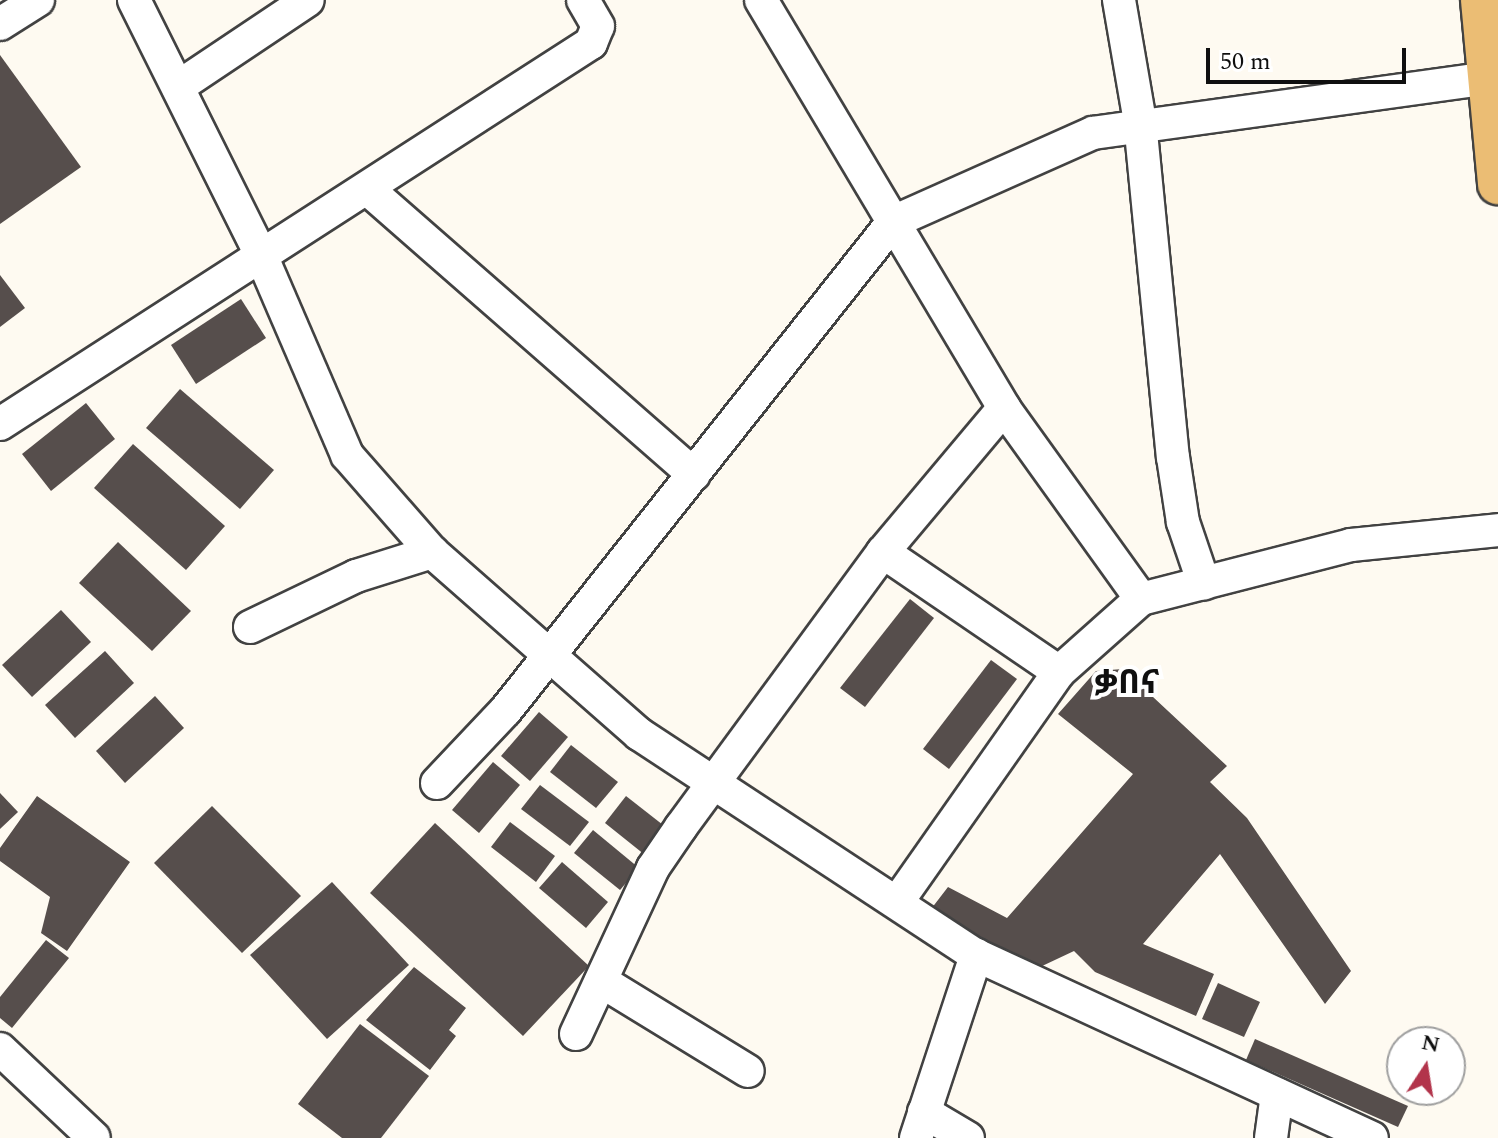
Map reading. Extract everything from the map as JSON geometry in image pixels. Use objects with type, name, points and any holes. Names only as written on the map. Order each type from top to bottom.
[{"type":"main road","points":[[1481,0],[1483,79],[1498,184]]},
{"type":"street","points":[[0,24],[38,0]]},
{"type":"street","points":[[134,0],[261,255],[347,455],[432,552],[639,734],[715,787],[898,901],[976,955],[1372,1138]]},
{"type":"street","points":[[178,87],[308,0]]},
{"type":"street","points":[[0,424],[261,255],[371,192],[591,43],[598,26],[583,0]]},
{"type":"street","points":[[761,0],[1004,408],[1141,599]]},
{"type":"street","points":[[1119,0],[1140,122],[1173,457],[1183,522],[1204,584]]},
{"type":"street","points":[[437,783],[548,654],[694,475],[893,222],[1093,133],[1140,122],[1483,79]]},
{"type":"street","points":[[371,192],[694,475]]},
{"type":"street","points":[[576,1034],[653,868],[715,787],[883,552],[1004,408]]},
{"type":"street","points":[[898,901],[1059,672],[1141,599],[1351,545],[1498,530]]},
{"type":"street","points":[[250,627],[356,576],[432,552]]},
{"type":"street","points":[[883,552],[1059,672]]},
{"type":"street","points":[[968,1138],[920,1125],[976,955]]},
{"type":"street","points":[[601,981],[748,1071]]},
{"type":"street","points":[[0,1049],[94,1138]]},
{"type":"street","points":[[1271,1138],[1277,1094]]},
{"type":"building","points":[[0,55],[81,167],[0,224]]},
{"type":"building","points":[[0,275],[25,308],[0,327]]},
{"type":"building","points":[[241,299],[266,338],[196,384],[171,345]]},
{"type":"building","points":[[180,389],[274,470],[240,509],[146,428]]},
{"type":"building","points":[[86,403],[115,439],[51,491],[22,454]]},
{"type":"building","points":[[133,444],[225,526],[186,570],[94,488]]},
{"type":"building","points":[[118,542],[191,611],[152,651],[79,583]]},
{"type":"building","points":[[910,599],[934,618],[865,707],[840,688]]},
{"type":"building","points":[[61,610],[91,642],[32,697],[2,665]]},
{"type":"building","points":[[105,651],[134,683],[75,738],[45,705]]},
{"type":"building","points":[[991,660],[1017,679],[949,769],[923,749]]},
{"type":"building","points":[[1123,669],[1227,766],[1210,782],[1247,818],[1351,971],[1325,1004],[1220,854],[1143,944],[1214,974],[1196,1016],[1095,972],[1074,951],[1040,967],[928,913],[948,887],[1007,918],[1133,774],[1058,714],[1096,671]]},
{"type":"building","points":[[155,696],[184,728],[125,783],[96,751]]},
{"type":"building","points":[[539,712],[568,737],[530,781],[501,756]]},
{"type":"building","points":[[571,745],[618,782],[596,808],[550,772]]},
{"type":"building","points":[[493,762],[520,785],[479,833],[452,810]]},
{"type":"building","points":[[540,785],[589,822],[570,846],[521,809]]},
{"type":"building","points":[[0,793],[18,812],[0,829]]},
{"type":"building","points":[[37,796],[130,862],[67,951],[41,933],[50,897],[0,861],[0,848]]},
{"type":"building","points":[[626,796],[672,832],[650,859],[605,823]]},
{"type":"building","points":[[212,806],[301,896],[242,953],[154,863]]},
{"type":"building","points":[[510,822],[555,856],[536,882],[491,847]]},
{"type":"building","points":[[435,823],[589,966],[523,1036],[370,893]]},
{"type":"building","points":[[593,830],[639,868],[620,890],[574,853]]},
{"type":"building","points":[[562,862],[608,902],[586,928],[539,888]]},
{"type":"building","points":[[332,882],[409,965],[327,1039],[250,955]]},
{"type":"building","points":[[46,940],[69,958],[12,1028],[0,1018],[0,997]]},
{"type":"building","points":[[414,967],[466,1008],[449,1030],[456,1036],[430,1070],[366,1020]]},
{"type":"building","points":[[1218,983],[1260,1002],[1244,1037],[1202,1019]]},
{"type":"building","points":[[360,1024],[429,1076],[381,1138],[342,1138],[298,1104]]},
{"type":"building","points":[[1255,1039],[1386,1096],[1386,1106],[1408,1106],[1398,1127],[1246,1060]]},
{"type":"district","name":"ቃበና","points":[[1127,684]]}]
